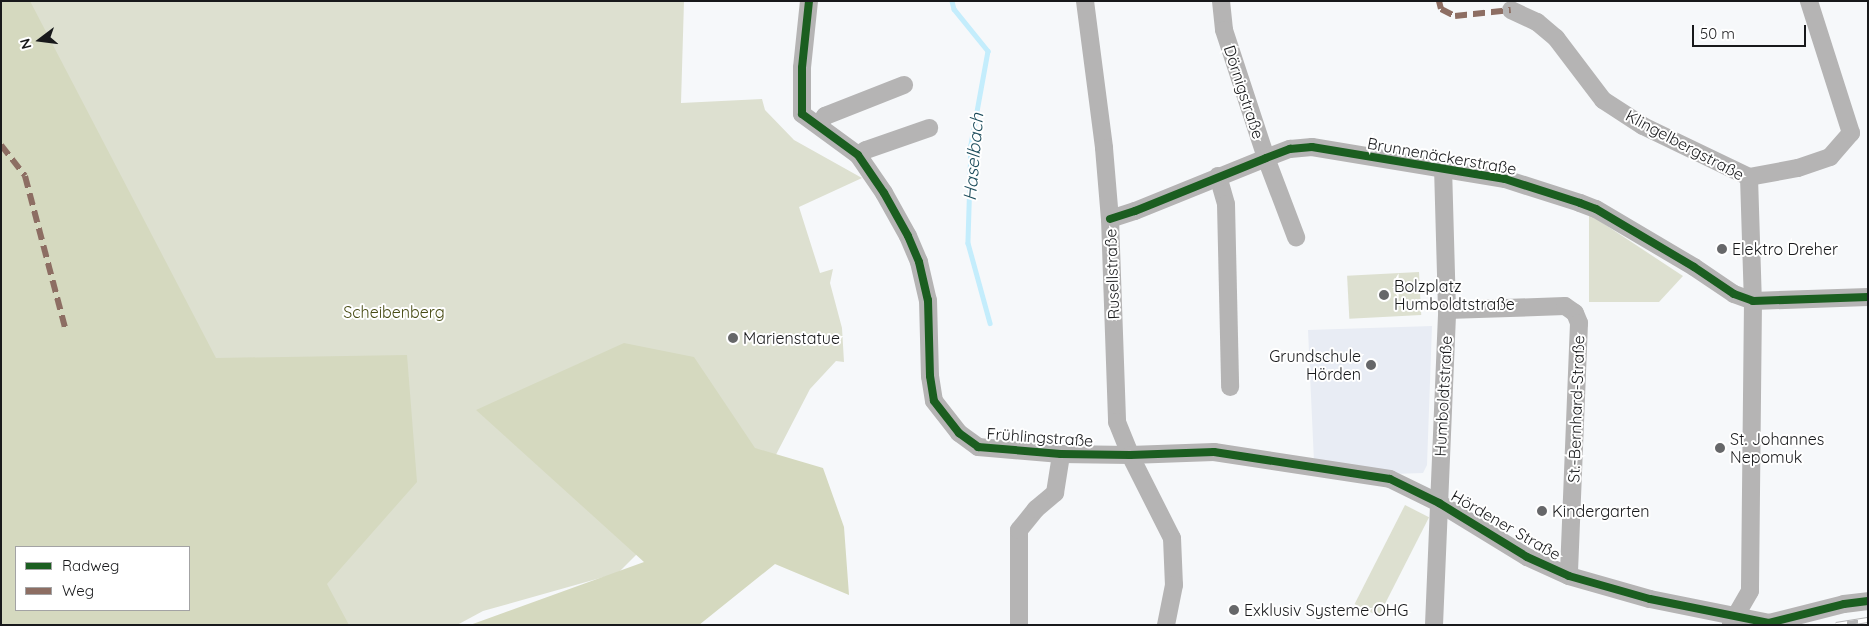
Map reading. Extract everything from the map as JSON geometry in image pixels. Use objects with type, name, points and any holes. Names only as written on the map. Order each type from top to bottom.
[{"type":"street","name":"Frühlingstraße","points":[[809,1],[802,68],[802,114],[858,156],[884,193],[908,236],[919,262],[928,300],[930,376],[934,401],[959,433],[978,447],[1061,454],[1130,455]]},
{"type":"street","name":"Rusellstraße","points":[[1085,1],[1104,148],[1110,219],[1117,422],[1130,455]]},
{"type":"street","name":"Dörnigstraße","points":[[1221,1],[1224,30],[1266,158],[1296,237]]},
{"type":"street","points":[[1749,177],[1798,168],[1830,157],[1860,130],[1809,1]]},
{"type":"street","name":"Klingelbergstraße","points":[[1511,10],[1537,22],[1556,38],[1603,100],[1643,126],[1749,177],[1753,301],[1750,591],[1733,621]]},
{"type":"street","points":[[819,125],[826,116],[904,85]]},
{"type":"street","points":[[858,156],[866,150],[928,128]]},
{"type":"street","name":"Brunnenäckerstraße","points":[[1110,219],[1135,211],[1218,176],[1290,149],[1312,147],[1505,179],[1596,209],[1694,267],[1734,294],[1753,301]]},
{"type":"street","name":"Humboldtstraße","points":[[1434,625],[1447,310],[1443,168]]},
{"type":"street","points":[[1218,176],[1226,204],[1230,387]]},
{"type":"street","points":[[1753,301],[1868,297]]},
{"type":"street","name":"St.-Bernhard-Straße","points":[[1447,310],[1565,306],[1575,313],[1579,323],[1569,576]]},
{"type":"street","name":"Hördener Straße","points":[[1130,455],[1214,452],[1390,479],[1439,503],[1528,557],[1569,576],[1733,621],[1769,622],[1844,604],[1868,601]]},
{"type":"street","points":[[1019,625],[1019,530],[1036,509],[1056,493],[1061,454]]},
{"type":"street","points":[[1130,455],[1172,538],[1174,585],[1166,625]]},
{"type":"shaded area","name":"Grundschule Hörden","points":[[1432,326],[1427,465],[1423,473],[1394,474],[1314,462],[1308,330]]},
{"type":"green space","name":"Scheibenberg","points":[[1,1],[684,1],[681,103],[762,99],[765,110],[794,140],[862,178],[799,207],[820,273],[833,269],[830,283],[842,328],[844,362],[836,361],[810,389],[766,474],[653,538],[618,573],[483,611],[457,625],[27,625],[1,609]]},
{"type":"green space","points":[[1,1],[30,1],[216,358],[407,355],[417,482],[327,584],[349,625],[1,625]]},
{"type":"green space","points":[[1589,214],[1683,276],[1659,302],[1589,302]]},
{"type":"green space","name":"Bolzplatz Humboldtstraße","points":[[1419,272],[1421,315],[1349,319],[1347,276]]},
{"type":"green space","points":[[624,343],[694,357],[755,448],[823,468],[844,527],[849,595],[775,564],[699,625],[470,625],[644,562],[476,410]]},
{"type":"green space","points":[[1405,505],[1429,517],[1379,616],[1355,604]]},
{"type":"waterway","name":"Haselbach","points":[[952,1],[954,9],[988,51],[971,145],[968,243],[990,323]]},
{"type":"railway","points":[[1836,625],[1868,620]]},
{"type":"marked path","points":[[1439,1],[1441,9],[1455,16],[1511,10]]},
{"type":"marked path","points":[[1,145],[25,176],[66,331]]},
{"type":"cycle path","points":[[809,1],[802,68],[802,114],[858,155],[884,193],[908,236],[919,262],[928,300],[930,376],[934,401],[959,433],[978,447],[1061,454],[1130,455],[1214,452],[1390,479],[1439,503],[1527,557],[1569,576],[1650,599],[1769,623],[1844,604],[1868,601]]},
{"type":"cycle path","points":[[1110,219],[1135,211],[1290,149],[1312,147],[1505,179],[1580,203],[1596,209],[1694,267],[1734,294],[1753,301],[1868,297]]},
{"type":"place","name":"Elektro Dreher","points":[[1722,249]]},
{"type":"place","name":"Bolzplatz Humboldtstraße","points":[[1384,295]]},
{"type":"place","name":"Marienstatue","points":[[733,338]]},
{"type":"place","name":"Grundschule Hörden","points":[[1371,365]]},
{"type":"place","name":"St. Johannes Nepomuk","points":[[1720,448]]},
{"type":"place","name":"Kindergarten","points":[[1542,511]]},
{"type":"place","name":"Exklusiv Systeme OHG","points":[[1234,610]]}]
